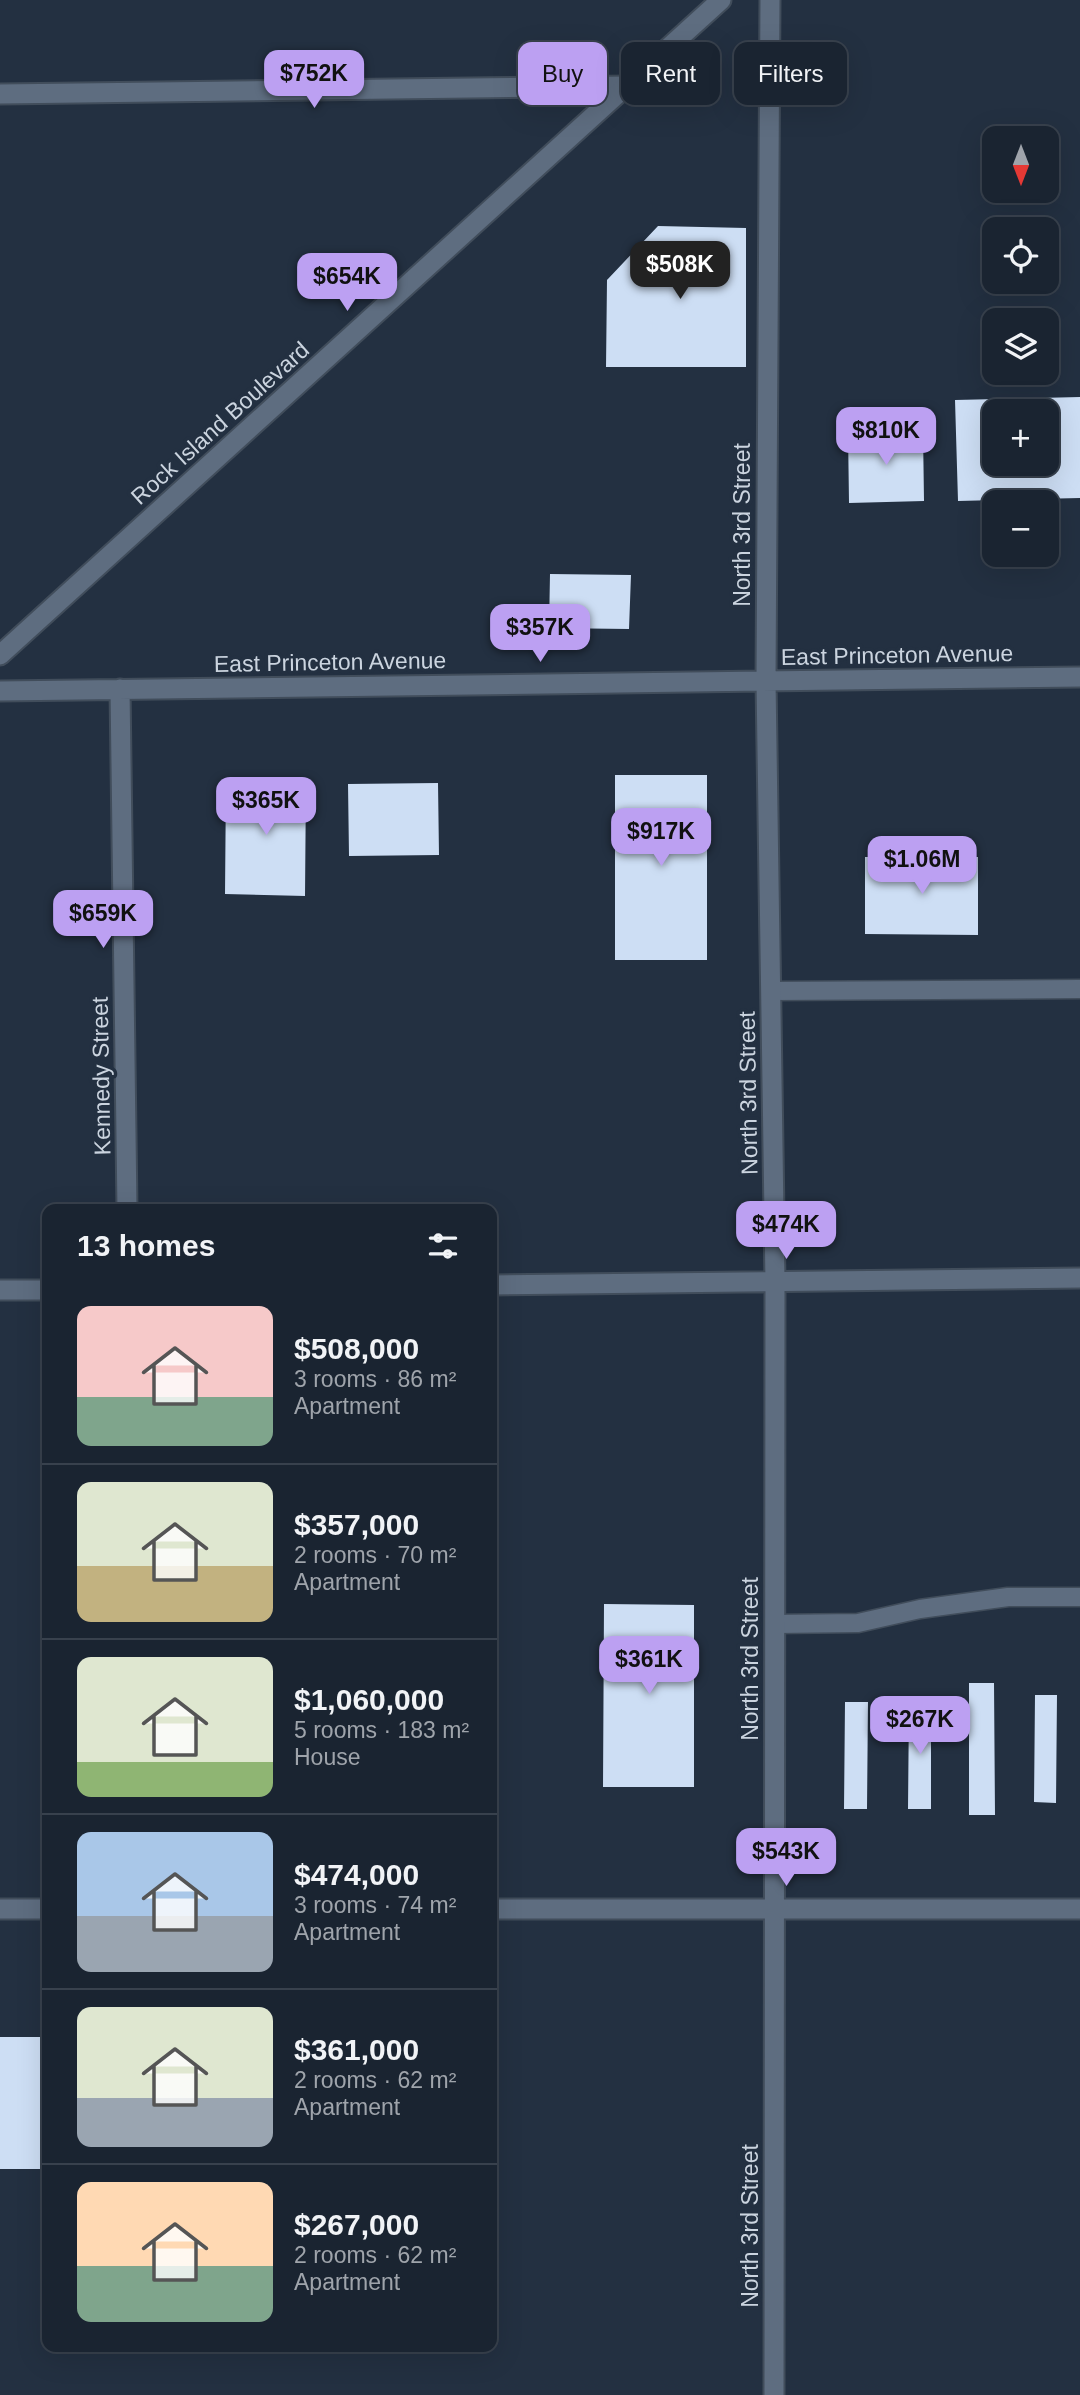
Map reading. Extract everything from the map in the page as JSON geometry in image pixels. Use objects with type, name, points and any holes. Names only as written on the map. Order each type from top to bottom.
[{"type":"street","name":"Rock Island Boulevard","points":[[675,42],[720,0]]},
{"type":"street","name":"North 3rd Street","points":[[770,0],[766,681],[775,1282],[774,2395]]},
{"type":"street","points":[[0,94],[621,86]]},
{"type":"street","name":"Rock Island Boulevard","points":[[0,654],[621,92]]},
{"type":"street","name":"East Princeton Avenue","points":[[0,691],[1080,677]]},
{"type":"street","name":"Kennedy Street","points":[[120,690],[127,1204]]},
{"type":"street","points":[[497,1285],[1080,1278]]},
{"type":"street","points":[[0,1290],[42,1290]]},
{"type":"street","points":[[0,1909],[42,1909]]},
{"type":"street","points":[[497,1909],[1080,1909]]},
{"type":"lane","points":[[771,991],[1080,989]]},
{"type":"lane","points":[[775,1624],[858,1623],[920,1609],[1008,1597],[1080,1597]]},
{"type":"building","points":[[658,226],[746,228],[746,367],[606,367],[607,280]]},
{"type":"building","points":[[1080,397],[1080,498],[1059,499],[1059,490],[982,490],[982,500],[958,501],[955,400],[982,399],[982,476],[1059,476],[1059,399],[997,399]]},
{"type":"building","points":[[923,431],[924,501],[849,503],[848,432]]},
{"type":"building","points":[[550,574],[631,575],[629,629],[549,628]]},
{"type":"building","points":[[615,775],[707,775],[707,960],[615,960]]},
{"type":"building","points":[[226,778],[306,779],[305,896],[225,894]]},
{"type":"building","points":[[438,783],[439,855],[349,856],[348,784]]},
{"type":"building","points":[[865,857],[978,857],[978,935],[865,934]]},
{"type":"building","points":[[604,1604],[694,1605],[694,1787],[603,1787]]},
{"type":"building","points":[[969,1683],[994,1683],[995,1815],[969,1815]]},
{"type":"building","points":[[1035,1695],[1057,1695],[1056,1803],[1034,1802]]},
{"type":"building","points":[[845,1702],[868,1702],[867,1809],[844,1809]]},
{"type":"building","points":[[909,1702],[931,1702],[931,1809],[908,1809]]},
{"type":"building","points":[[0,2037],[42,2037],[42,2169],[0,2169]]}]
